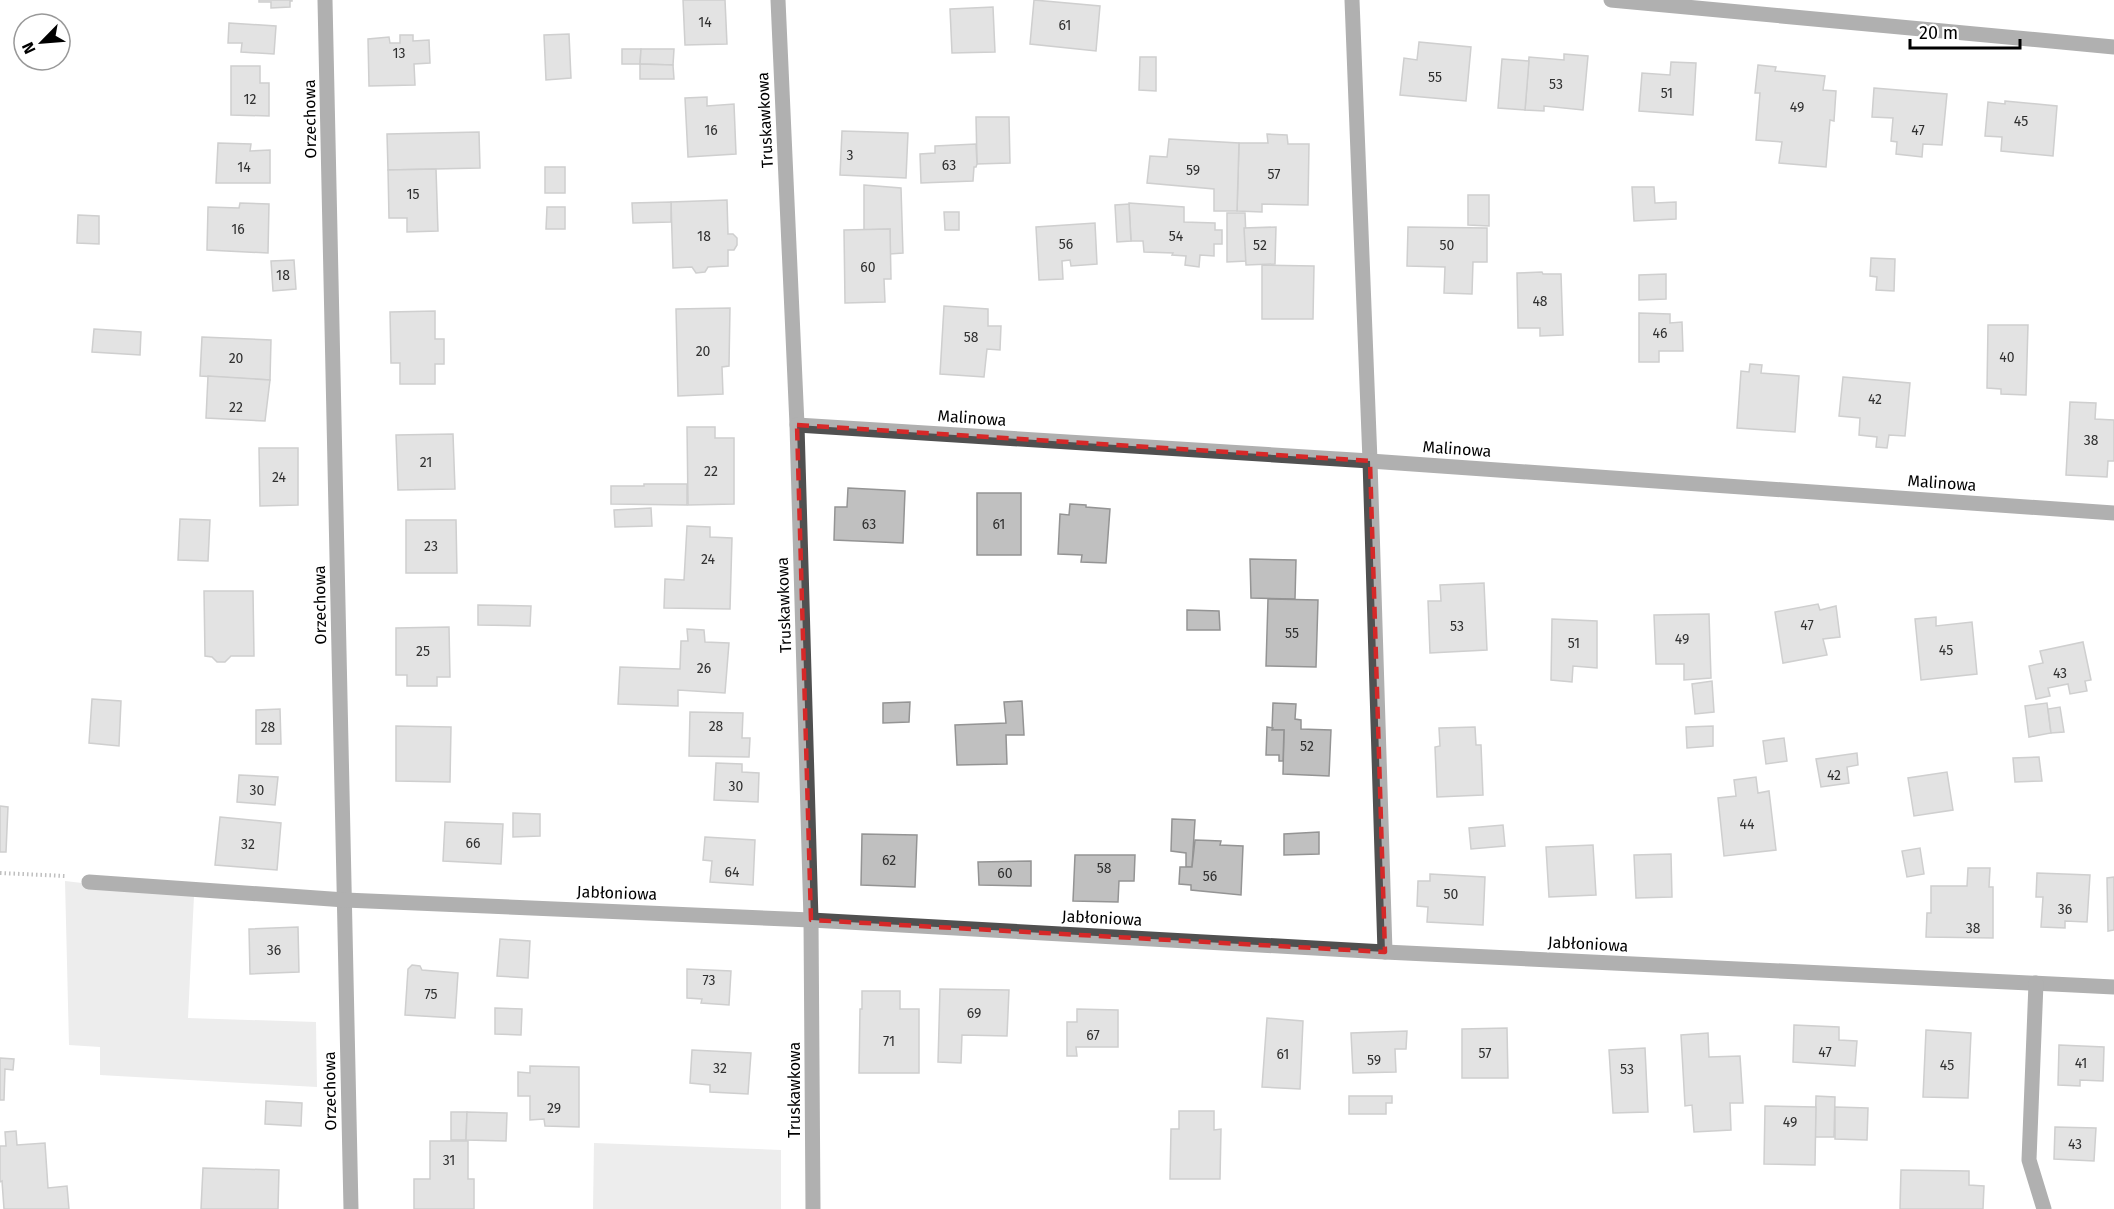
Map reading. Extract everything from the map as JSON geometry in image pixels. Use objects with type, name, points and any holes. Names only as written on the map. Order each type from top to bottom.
[{"type":"street","name":"Orzechowa","points":[[325,0],[351,1209]]},
{"type":"street","name":"Truskawkowa","points":[[778,0],[797,425],[811,920],[813,1209]]},
{"type":"street","points":[[1352,0],[1370,461],[1385,952]]},
{"type":"street","points":[[1611,0],[2114,46]]},
{"type":"street","name":"Malinowa","points":[[797,425],[1370,461],[2114,513]]},
{"type":"street","name":"Jabłoniowa","points":[[89,882],[345,900],[811,920],[1385,952],[2114,987]]},
{"type":"street","points":[[2036,983],[2029,1160],[2044,1209]]},
{"type":"path","points":[[0,873],[86,877],[89,882]]},
{"type":"highlighted area","points":[[797,425],[1370,461],[1385,952],[811,920]]},
{"type":"shaded area","points":[[65,881],[194,896],[188,1018],[316,1022],[317,1087],[100,1075],[100,1047],[69,1045]]},
{"type":"shaded area","points":[[594,1143],[781,1150],[781,1209],[593,1209]]},
{"type":"building","points":[[259,0],[292,1],[290,1],[290,7],[271,8],[271,2],[259,2]]},
{"type":"building","points":[[683,0],[725,0],[727,44],[685,45]]},
{"type":"building","points":[[1034,0],[1100,6],[1096,51],[1030,44]]},
{"type":"building","points":[[993,7],[995,52],[952,53],[950,9]]},
{"type":"building","points":[[229,23],[276,26],[274,54],[241,52],[242,43],[228,43]]},
{"type":"building","points":[[569,34],[571,78],[546,80],[544,35]]},
{"type":"building","points":[[400,35],[413,35],[413,41],[429,40],[430,63],[414,64],[415,85],[369,86],[368,39],[389,37],[390,43],[400,43]]},
{"type":"building","points":[[1419,42],[1471,47],[1466,101],[1400,95],[1404,58],[1417,60]]},
{"type":"building","points":[[622,49],[641,49],[640,64],[622,64]]},
{"type":"building","points":[[641,49],[674,49],[673,65],[640,64]]},
{"type":"building","points":[[1564,54],[1588,56],[1583,110],[1544,106],[1544,111],[1525,110],[1529,57],[1564,60]]},
{"type":"building","points":[[1140,57],[1156,57],[1156,91],[1139,90]]},
{"type":"building","points":[[1502,59],[1529,61],[1525,110],[1498,108]]},
{"type":"building","points":[[1671,62],[1696,63],[1693,115],[1639,111],[1642,73],[1670,75]]},
{"type":"building","points":[[640,64],[673,65],[674,79],[640,79]]},
{"type":"building","points":[[1758,65],[1776,67],[1775,71],[1825,76],[1823,90],[1836,91],[1834,121],[1830,120],[1826,167],[1779,163],[1782,142],[1756,140],[1760,93],[1755,93]]},
{"type":"building","points":[[231,66],[260,66],[260,83],[269,83],[269,116],[231,115]]},
{"type":"building","points":[[1874,88],[1947,94],[1942,145],[1923,144],[1922,157],[1896,154],[1897,142],[1891,141],[1893,118],[1872,117]]},
{"type":"building","points":[[707,97],[707,106],[734,104],[736,154],[688,157],[685,98]]},
{"type":"building","points":[[2005,101],[2057,106],[2053,156],[2001,151],[2002,137],[1985,136],[1988,102],[2005,104]]},
{"type":"building","points":[[976,117],[1009,117],[1010,163],[977,164]]},
{"type":"building","points":[[842,131],[908,133],[906,178],[840,175]]},
{"type":"building","points":[[479,132],[480,168],[388,170],[387,134]]},
{"type":"building","points":[[1267,134],[1287,135],[1288,144],[1309,144],[1308,205],[1262,204],[1262,212],[1237,211],[1239,143],[1268,143]]},
{"type":"building","points":[[1169,139],[1239,143],[1237,211],[1214,211],[1214,189],[1147,183],[1150,156],[1167,157]]},
{"type":"building","points":[[218,143],[251,144],[250,151],[270,150],[270,183],[216,183]]},
{"type":"building","points":[[976,144],[977,164],[974,167],[973,181],[921,183],[920,154],[935,153],[935,146]]},
{"type":"building","points":[[545,167],[565,167],[565,193],[545,193]]},
{"type":"building","points":[[436,169],[438,231],[407,232],[407,218],[389,218],[388,170]]},
{"type":"building","points":[[864,185],[901,188],[903,253],[890,254],[890,229],[864,230]]},
{"type":"building","points":[[1632,187],[1654,187],[1655,203],[1676,202],[1676,219],[1634,221]]},
{"type":"building","points":[[1468,195],[1489,195],[1489,226],[1468,225]]},
{"type":"building","points":[[727,200],[728,234],[733,234],[737,238],[734,250],[728,250],[728,266],[708,267],[705,272],[696,273],[692,267],[673,268],[671,202]]},
{"type":"building","points":[[671,202],[671,222],[633,223],[632,203]]},
{"type":"building","points":[[240,203],[269,204],[268,253],[207,250],[208,207],[239,208]]},
{"type":"building","points":[[1129,203],[1184,207],[1184,222],[1215,223],[1215,230],[1222,230],[1222,244],[1214,244],[1214,256],[1200,255],[1199,267],[1185,265],[1186,256],[1144,252],[1143,241],[1131,241]]},
{"type":"building","points":[[1129,204],[1131,241],[1117,242],[1115,205]]},
{"type":"building","points":[[547,207],[565,207],[565,229],[546,229]]},
{"type":"building","points":[[944,212],[959,212],[959,230],[945,230]]},
{"type":"building","points":[[1227,213],[1245,213],[1247,261],[1227,262]]},
{"type":"building","points":[[78,215],[99,216],[99,244],[77,243]]},
{"type":"building","points":[[1095,223],[1097,264],[1071,266],[1070,260],[1062,261],[1063,279],[1039,280],[1036,227]]},
{"type":"building","points":[[1276,227],[1275,264],[1246,265],[1244,228]]},
{"type":"building","points":[[1408,227],[1487,228],[1487,262],[1473,262],[1472,294],[1444,293],[1445,267],[1407,266]]},
{"type":"building","points":[[890,229],[891,279],[884,279],[885,302],[845,303],[844,230]]},
{"type":"building","points":[[1871,258],[1895,259],[1894,291],[1876,290],[1877,277],[1870,276]]},
{"type":"building","points":[[294,260],[296,289],[273,291],[271,261]]},
{"type":"building","points":[[1262,265],[1314,266],[1313,319],[1262,319]]},
{"type":"building","points":[[1542,272],[1543,274],[1561,274],[1563,335],[1540,336],[1540,328],[1518,328],[1517,273]]},
{"type":"building","points":[[1666,274],[1666,299],[1639,300],[1639,275]]},
{"type":"building","points":[[944,306],[988,309],[988,326],[1001,326],[1000,350],[987,349],[984,377],[940,374]]},
{"type":"building","points":[[730,308],[729,366],[722,367],[723,394],[678,396],[676,309]]},
{"type":"building","points":[[435,311],[435,339],[444,339],[444,364],[435,364],[435,384],[400,384],[400,363],[391,363],[390,312]]},
{"type":"building","points":[[1639,313],[1670,314],[1670,323],[1682,322],[1683,351],[1659,351],[1659,362],[1639,362]]},
{"type":"building","points":[[1988,325],[2028,325],[2026,395],[2001,394],[2001,389],[1987,388]]},
{"type":"building","points":[[94,329],[141,332],[140,355],[92,352]]},
{"type":"building","points":[[202,337],[271,340],[270,380],[200,376]]},
{"type":"building","points":[[1750,364],[1762,365],[1761,373],[1799,376],[1795,432],[1737,428],[1741,371],[1749,372]]},
{"type":"building","points":[[208,376],[270,380],[265,421],[206,418]]},
{"type":"building","points":[[1843,377],[1910,383],[1905,436],[1889,435],[1887,448],[1876,447],[1877,437],[1859,435],[1860,418],[1839,416]]},
{"type":"building","points":[[2070,402],[2096,403],[2095,419],[2114,420],[2114,461],[2108,461],[2107,477],[2066,475]]},
{"type":"building","points":[[687,427],[715,427],[715,438],[734,438],[734,504],[688,505]]},
{"type":"building","points":[[453,434],[455,489],[398,490],[396,435]]},
{"type":"building","points":[[259,448],[298,448],[298,505],[260,506]]},
{"type":"building","points":[[644,484],[687,484],[687,505],[611,504],[611,486],[644,486]]},
{"type":"building","points":[[848,488],[905,491],[903,543],[834,540],[835,507],[847,507]]},
{"type":"building","points":[[977,493],[1021,493],[1021,555],[977,555]]},
{"type":"building","points":[[1070,504],[1110,509],[1106,563],[1081,562],[1082,555],[1058,554],[1060,514],[1069,515]]},
{"type":"building","points":[[651,508],[652,526],[615,527],[614,510]]},
{"type":"building","points":[[180,519],[210,520],[208,561],[178,560]]},
{"type":"building","points":[[406,520],[456,520],[457,573],[406,573]]},
{"type":"building","points":[[687,526],[710,527],[710,537],[732,538],[730,609],[664,608],[665,579],[684,580]]},
{"type":"building","points":[[1250,559],[1296,560],[1295,599],[1251,598]]},
{"type":"building","points":[[1484,583],[1487,650],[1430,653],[1428,601],[1441,601],[1440,585]]},
{"type":"building","points":[[204,591],[253,591],[254,656],[231,656],[225,662],[217,662],[212,657],[205,656]]},
{"type":"building","points":[[1268,599],[1318,600],[1316,667],[1266,666]]},
{"type":"building","points":[[1818,604],[1820,610],[1836,606],[1840,637],[1823,639],[1827,655],[1783,663],[1775,612]]},
{"type":"building","points":[[478,605],[531,606],[530,626],[478,625]]},
{"type":"building","points":[[1187,610],[1219,611],[1220,630],[1187,630]]},
{"type":"building","points":[[1709,614],[1711,678],[1684,680],[1684,664],[1656,664],[1654,615]]},
{"type":"building","points":[[1936,617],[1936,626],[1972,622],[1977,674],[1921,680],[1915,619]]},
{"type":"building","points":[[1552,619],[1597,621],[1597,668],[1573,666],[1572,682],[1551,680]]},
{"type":"building","points":[[449,627],[450,677],[437,677],[437,686],[407,686],[407,675],[396,675],[396,628]]},
{"type":"building","points":[[687,629],[704,630],[705,642],[729,643],[725,693],[678,690],[678,706],[618,704],[620,667],[680,669],[681,641],[688,641]]},
{"type":"building","points":[[2083,642],[2091,680],[2085,681],[2087,691],[2070,694],[2068,684],[2048,688],[2050,696],[2036,699],[2029,666],[2043,663],[2040,651]]},
{"type":"building","points":[[1712,681],[1714,712],[1695,714],[1692,684]]},
{"type":"building","points":[[92,699],[121,701],[119,746],[89,743]]},
{"type":"building","points":[[1022,701],[1024,735],[1006,735],[1007,764],[957,765],[955,725],[1006,723],[1004,702]]},
{"type":"building","points":[[910,702],[909,722],[883,723],[883,703]]},
{"type":"building","points":[[1273,703],[1296,704],[1295,719],[1301,720],[1301,729],[1331,730],[1329,776],[1283,774],[1284,730],[1272,730]]},
{"type":"building","points":[[2047,703],[2051,733],[2029,737],[2025,706]]},
{"type":"building","points":[[2060,707],[2064,732],[2051,733],[2048,709]]},
{"type":"building","points":[[280,709],[281,744],[256,744],[256,710]]},
{"type":"building","points":[[690,712],[743,713],[742,738],[750,738],[749,757],[689,756]]},
{"type":"building","points":[[396,726],[451,727],[450,782],[396,781]]},
{"type":"building","points":[[1713,726],[1713,746],[1687,748],[1686,727]]},
{"type":"building","points":[[1267,727],[1273,728],[1272,730],[1284,730],[1283,761],[1279,761],[1279,755],[1266,755]]},
{"type":"building","points":[[1475,727],[1476,745],[1481,745],[1483,795],[1437,797],[1435,747],[1440,746],[1439,728]]},
{"type":"building","points":[[1784,738],[1787,761],[1766,764],[1763,741]]},
{"type":"building","points":[[1857,753],[1858,765],[1847,767],[1849,783],[1821,787],[1816,759]]},
{"type":"building","points":[[2039,757],[2042,781],[2015,782],[2013,758]]},
{"type":"building","points":[[716,763],[742,764],[742,772],[759,773],[758,802],[714,800]]},
{"type":"building","points":[[1947,772],[1953,810],[1914,816],[1908,778]]},
{"type":"building","points":[[239,775],[278,777],[275,805],[237,802]]},
{"type":"building","points":[[1756,777],[1758,793],[1769,791],[1776,850],[1724,856],[1718,798],[1736,796],[1734,780]]},
{"type":"building","points":[[0,806],[8,807],[6,852],[0,852]]},
{"type":"building","points":[[513,813],[540,814],[540,836],[513,837]]},
{"type":"building","points":[[220,817],[281,823],[277,870],[215,865]]},
{"type":"building","points":[[1172,819],[1195,820],[1192,867],[1186,867],[1186,853],[1171,851]]},
{"type":"building","points":[[445,822],[503,824],[501,864],[443,861]]},
{"type":"building","points":[[1503,825],[1505,846],[1471,849],[1469,828]]},
{"type":"building","points":[[1319,832],[1319,854],[1284,855],[1284,834]]},
{"type":"building","points":[[862,834],[917,835],[915,887],[861,885]]},
{"type":"building","points":[[705,837],[755,840],[753,885],[710,882],[712,861],[703,860]]},
{"type":"building","points":[[1195,840],[1221,841],[1220,845],[1243,846],[1241,895],[1191,890],[1191,885],[1179,884],[1180,867],[1192,867]]},
{"type":"building","points":[[1593,845],[1596,895],[1549,897],[1546,847]]},
{"type":"building","points":[[1920,848],[1924,874],[1907,877],[1902,851]]},
{"type":"building","points":[[1671,854],[1672,897],[1636,898],[1634,855]]},
{"type":"building","points":[[1075,855],[1135,855],[1134,881],[1119,881],[1118,902],[1073,901]]},
{"type":"building","points":[[1031,861],[1031,886],[979,885],[978,862]]},
{"type":"building","points":[[1968,868],[1990,868],[1989,887],[1993,887],[1993,938],[1926,937],[1927,913],[1931,913],[1931,886],[1967,886]]},
{"type":"building","points":[[2037,873],[2090,875],[2087,922],[2065,921],[2065,928],[2041,927],[2043,897],[2036,897]]},
{"type":"building","points":[[1430,874],[1485,877],[1483,925],[1427,922],[1428,907],[1417,906],[1418,881],[1430,881]]},
{"type":"building","points":[[2114,877],[2114,930],[2108,931],[2107,878]]},
{"type":"building","points":[[298,927],[299,972],[250,974],[249,929]]},
{"type":"building","points":[[500,939],[530,941],[528,978],[497,976]]},
{"type":"building","points":[[412,965],[420,966],[422,970],[458,973],[455,1018],[405,1015],[408,969]]},
{"type":"building","points":[[687,969],[731,971],[729,1005],[701,1003],[702,999],[687,998]]},
{"type":"building","points":[[940,989],[1009,990],[1007,1036],[962,1035],[961,1063],[938,1062]]},
{"type":"building","points":[[862,991],[900,991],[900,1009],[919,1009],[919,1073],[859,1073]]},
{"type":"building","points":[[495,1008],[522,1009],[521,1035],[495,1034]]},
{"type":"building","points":[[1077,1009],[1118,1010],[1118,1047],[1076,1047],[1077,1056],[1067,1056],[1067,1022],[1077,1022]]},
{"type":"building","points":[[1267,1018],[1303,1021],[1300,1089],[1262,1087]]},
{"type":"building","points":[[1794,1025],[1839,1027],[1839,1040],[1857,1041],[1855,1066],[1793,1062]]},
{"type":"building","points":[[1507,1028],[1508,1078],[1462,1078],[1462,1029]]},
{"type":"building","points":[[1926,1030],[1971,1033],[1968,1098],[1923,1097]]},
{"type":"building","points":[[1407,1031],[1406,1049],[1395,1049],[1396,1072],[1353,1073],[1351,1033]]},
{"type":"building","points":[[1708,1033],[1709,1057],[1740,1056],[1743,1103],[1730,1103],[1731,1130],[1694,1132],[1692,1105],[1685,1106],[1681,1035]]},
{"type":"building","points":[[2059,1045],[2104,1047],[2103,1081],[2080,1080],[2080,1086],[2058,1085]]},
{"type":"building","points":[[1645,1048],[1648,1112],[1613,1113],[1609,1050]]},
{"type":"building","points":[[692,1050],[751,1053],[748,1094],[710,1092],[710,1085],[690,1083]]},
{"type":"building","points":[[0,1058],[14,1059],[13,1070],[5,1069],[4,1100],[0,1100]]},
{"type":"building","points":[[530,1066],[579,1067],[579,1127],[545,1126],[544,1119],[530,1120],[530,1096],[518,1096],[518,1072],[530,1073]]},
{"type":"building","points":[[1349,1096],[1392,1096],[1392,1103],[1386,1103],[1386,1114],[1349,1114]]},
{"type":"building","points":[[1816,1096],[1835,1097],[1834,1137],[1815,1137]]},
{"type":"building","points":[[266,1101],[302,1103],[301,1126],[265,1124]]},
{"type":"building","points":[[1765,1106],[1816,1107],[1815,1165],[1764,1164]]},
{"type":"building","points":[[1835,1107],[1868,1108],[1867,1140],[1835,1139]]},
{"type":"building","points":[[1179,1111],[1214,1111],[1214,1130],[1221,1129],[1220,1179],[1170,1179],[1171,1129],[1179,1129]]},
{"type":"building","points":[[451,1112],[467,1112],[466,1140],[451,1140]]},
{"type":"building","points":[[467,1112],[507,1113],[506,1141],[466,1140]]},
{"type":"building","points":[[2055,1127],[2096,1128],[2094,1161],[2054,1159]]},
{"type":"building","points":[[16,1131],[17,1145],[45,1143],[48,1188],[67,1186],[69,1209],[4,1209],[2,1181],[0,1182],[0,1146],[6,1146],[5,1132]]},
{"type":"building","points":[[430,1141],[468,1141],[468,1179],[474,1179],[474,1209],[414,1209],[414,1179],[430,1179]]},
{"type":"building","points":[[203,1168],[279,1170],[278,1209],[201,1209]]},
{"type":"building","points":[[1901,1170],[1969,1171],[1969,1185],[1984,1186],[1983,1209],[1900,1209]]}]
